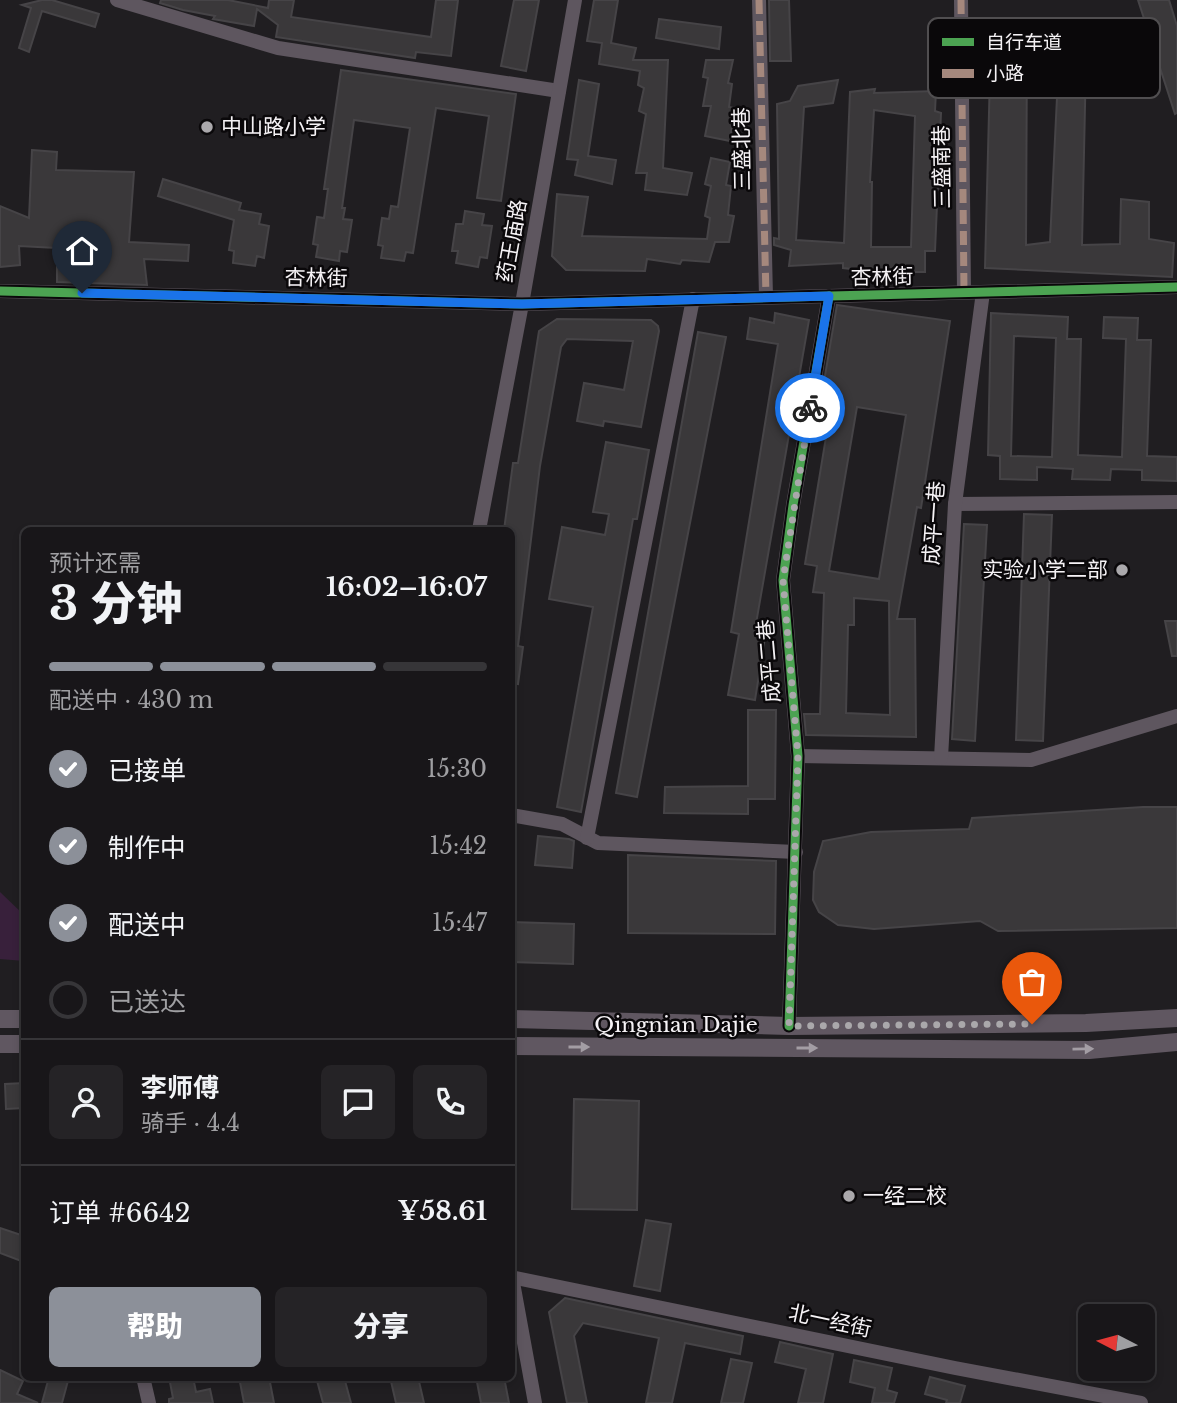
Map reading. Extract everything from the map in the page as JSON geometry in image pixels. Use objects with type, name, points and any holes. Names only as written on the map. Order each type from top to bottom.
[{"type":"main road","points":[[0,1018],[21,1019]]},
{"type":"main road","points":[[515,1019],[789,1026],[1086,1023],[1177,1018]]},
{"type":"main road","name":"Qingnian Dajie","points":[[515,1046],[1089,1050],[1177,1042]]},
{"type":"main road","points":[[0,1044],[21,1044]]},
{"type":"street","points":[[117,0],[278,48],[559,91]]},
{"type":"street","name":"药王庙路","points":[[480,527],[575,0]]},
{"type":"street","name":"三盛北巷","points":[[759,0],[766,297]]},
{"type":"street","name":"三盛南巷","points":[[961,0],[961,18]]},
{"type":"street","name":"三盛南巷","points":[[962,98],[964,292]]},
{"type":"street","name":"杏林街","points":[[0,292],[522,304],[1177,287]]},
{"type":"street","name":"成平一巷","points":[[941,758],[955,504],[984,292]]},
{"type":"street","name":"成平二巷","points":[[789,1026],[798,756],[783,580],[793,505],[829,296]]},
{"type":"street","points":[[587,838],[693,299]]},
{"type":"street","points":[[955,504],[1177,502]]},
{"type":"street","points":[[798,756],[1031,760],[1177,716]]},
{"type":"street","points":[[515,816],[562,824],[598,843],[796,852]]},
{"type":"street","name":"北一经街","points":[[515,1278],[1137,1403]]},
{"type":"street","points":[[515,1298],[535,1403]]},
{"type":"street","points":[[144,1381],[149,1403]]},
{"type":"shaded area","points":[[0,892],[21,912],[21,961],[0,959]]},
{"type":"building","points":[[52,0],[99,14],[95,27],[42,11],[29,52],[19,48],[31,8],[22,5]]},
{"type":"building","points":[[161,0],[228,0],[268,8],[269,0],[294,0],[291,17],[431,37],[436,0],[458,0],[451,56],[416,52],[415,58],[276,37],[278,25],[257,9],[254,26],[213,19],[215,16],[183,10],[160,3]]},
{"type":"building","points":[[514,0],[539,0],[526,71],[501,66]]},
{"type":"building","points":[[594,0],[618,0],[611,43],[636,48],[633,60],[668,60],[663,168],[692,173],[687,195],[645,190],[647,173],[636,173],[646,114],[639,111],[644,88],[638,85],[640,71],[599,64],[602,43],[587,41]]},
{"type":"building","points":[[769,0],[789,0],[791,61],[770,61]]},
{"type":"building","points":[[1138,0],[1169,0],[1177,26],[1175,114],[1160,68],[1160,18],[1144,18]]},
{"type":"building","points":[[659,19],[721,27],[719,49],[656,38]]},
{"type":"building","points":[[706,60],[733,60],[728,83],[732,84],[729,107],[734,108],[730,141],[705,136],[711,106],[703,106],[708,78],[703,77]]},
{"type":"building","points":[[341,70],[516,94],[501,201],[477,198],[489,116],[436,108],[413,253],[406,252],[404,261],[381,258],[383,246],[378,245],[382,218],[389,219],[391,206],[398,207],[410,128],[354,120],[342,208],[345,208],[343,219],[352,220],[347,252],[340,251],[339,261],[316,257],[318,245],[313,244],[317,217],[324,218],[328,189],[324,189]]},
{"type":"building","points":[[579,80],[599,84],[588,156],[616,160],[612,184],[575,175],[578,160],[567,159]]},
{"type":"building","points":[[838,80],[833,103],[804,107],[796,240],[844,243],[850,92],[875,89],[874,93],[928,91],[928,98],[936,98],[935,111],[941,113],[935,251],[925,251],[925,272],[879,272],[843,268],[843,263],[789,266],[791,250],[774,245],[774,238],[779,239],[777,104],[790,101],[798,86]],"holes":[[[874,110],[915,116],[911,247],[871,247],[870,182]]]},
{"type":"building","points":[[989,98],[1027,98],[1026,245],[1050,242],[1057,98],[1085,98],[1082,245],[1120,244],[1121,199],[1149,202],[1149,239],[1174,243],[1172,277],[985,268]]},
{"type":"building","points":[[32,150],[57,152],[56,170],[134,172],[129,242],[189,245],[188,261],[144,259],[147,285],[57,282],[57,248],[19,246],[20,265],[0,267],[0,206],[29,218]]},
{"type":"building","points":[[711,158],[730,162],[726,185],[731,186],[728,215],[734,216],[729,242],[715,242],[709,262],[682,260],[680,264],[647,259],[645,271],[566,270],[552,256],[557,194],[588,197],[582,236],[707,239],[710,218],[705,216],[711,186],[705,184]]},
{"type":"building","points":[[163,179],[241,203],[239,210],[261,214],[259,224],[269,226],[264,258],[257,256],[255,266],[233,263],[234,251],[229,250],[234,220],[158,196]]},
{"type":"building","points":[[465,211],[484,214],[482,225],[492,226],[487,258],[480,257],[478,267],[456,263],[458,251],[452,251],[456,224],[463,224]]},
{"type":"building","points":[[837,305],[950,321],[921,508],[917,507],[897,619],[915,619],[916,737],[806,735],[804,714],[820,714],[824,593],[813,592],[817,566],[805,564],[830,413],[819,411]],"holes":[[[857,407],[906,415],[879,579],[829,571]],[[854,598],[889,601],[890,715],[846,713],[848,625],[854,625]]]},
{"type":"building","points":[[775,313],[809,320],[754,635],[765,637],[755,700],[728,695],[739,634],[731,632],[778,344],[747,339],[750,318],[774,323]]},
{"type":"building","points":[[991,313],[1068,317],[1067,339],[1081,339],[1078,455],[1122,457],[1126,339],[1103,338],[1104,317],[1138,318],[1137,340],[1151,340],[1147,456],[1177,457],[1177,481],[1142,480],[1142,470],[1111,469],[1110,480],[1072,479],[1073,469],[1037,467],[1037,480],[1000,479],[1000,456],[988,455]],"holes":[[[1014,336],[1056,338],[1052,457],[1011,456]]]},
{"type":"building","points":[[557,319],[651,320],[658,326],[659,331],[641,427],[604,421],[603,426],[577,421],[584,383],[624,390],[633,341],[567,339],[561,347],[540,466],[518,646],[523,647],[518,684],[515,684],[515,527],[504,527],[513,463],[518,463],[539,331]]},
{"type":"building","points":[[698,332],[726,337],[637,797],[616,793]]},
{"type":"building","points":[[606,442],[649,450],[637,519],[633,519],[581,812],[557,807],[593,607],[549,599],[562,527],[605,535],[609,514],[593,512]]},
{"type":"building","points":[[1024,514],[1052,515],[1043,741],[1016,740]]},
{"type":"building","points":[[964,524],[987,525],[975,741],[952,739]]},
{"type":"building","points":[[1165,621],[1177,621],[1177,656],[1172,656]]},
{"type":"building","points":[[748,710],[776,710],[775,799],[748,799],[748,814],[664,813],[665,787],[748,786]]},
{"type":"building","points":[[1177,807],[1177,928],[998,931],[980,921],[874,929],[838,925],[819,912],[813,900],[814,872],[823,841],[871,832],[969,829],[972,818]]},
{"type":"building","points":[[538,836],[574,841],[572,868],[535,865]]},
{"type":"building","points":[[628,855],[776,861],[775,934],[628,933]]},
{"type":"building","points":[[515,922],[574,924],[573,964],[515,962]]},
{"type":"building","points":[[21,1083],[21,1108],[6,1109],[5,1084]]},
{"type":"building","points":[[574,1099],[639,1101],[637,1210],[572,1209]]},
{"type":"building","points":[[646,1220],[671,1224],[660,1291],[634,1286]]},
{"type":"building","points":[[0,1228],[21,1235],[21,1261],[0,1253]]},
{"type":"building","points":[[565,1298],[743,1336],[740,1354],[685,1343],[672,1403],[646,1403],[659,1338],[583,1323],[574,1336],[587,1403],[567,1403],[549,1312]]},
{"type":"building","points":[[780,1342],[833,1354],[823,1403],[798,1403],[806,1369],[775,1362]]},
{"type":"building","points":[[731,1359],[752,1363],[743,1403],[721,1403]]},
{"type":"building","points":[[854,1360],[892,1368],[887,1390],[897,1393],[894,1403],[872,1403],[875,1388],[850,1382]]},
{"type":"building","points":[[0,1370],[23,1381],[17,1394],[38,1403],[0,1403]]},
{"type":"building","points":[[930,1377],[965,1386],[960,1403],[946,1403],[947,1400],[925,1394]]},
{"type":"building","points":[[48,1381],[68,1381],[62,1403],[42,1403]]},
{"type":"building","points":[[170,1381],[194,1381],[196,1392],[210,1389],[213,1403],[169,1403],[169,1399],[173,1398]]},
{"type":"building","points":[[240,1381],[270,1381],[274,1403],[244,1403]]},
{"type":"building","points":[[317,1381],[345,1381],[351,1403],[323,1403]]},
{"type":"building","points":[[391,1381],[419,1381],[424,1403],[396,1403]]},
{"type":"building","points":[[477,1381],[505,1381],[509,1403],[481,1403]]},
{"type":"marked path","points":[[759,0],[766,297]]},
{"type":"marked path","points":[[961,0],[961,18]]},
{"type":"marked path","points":[[962,98],[964,292]]},
{"type":"cycle path","points":[[0,291],[522,304],[1177,287]]},
{"type":"cycle path","points":[[789,1026],[798,756],[783,580],[793,505],[829,296]]},
{"type":"way so far","points":[[810,408],[783,580],[798,756],[789,1026],[1032,1024]]},
{"type":"place","name":"中山路小学","points":[[207,127]]},
{"type":"place","name":"实验小学二部","points":[[1122,570]]},
{"type":"place","name":"一经二校","points":[[849,1196]]},
{"type":"route","points":[[82,293],[522,304],[829,296],[810,408]]}]
